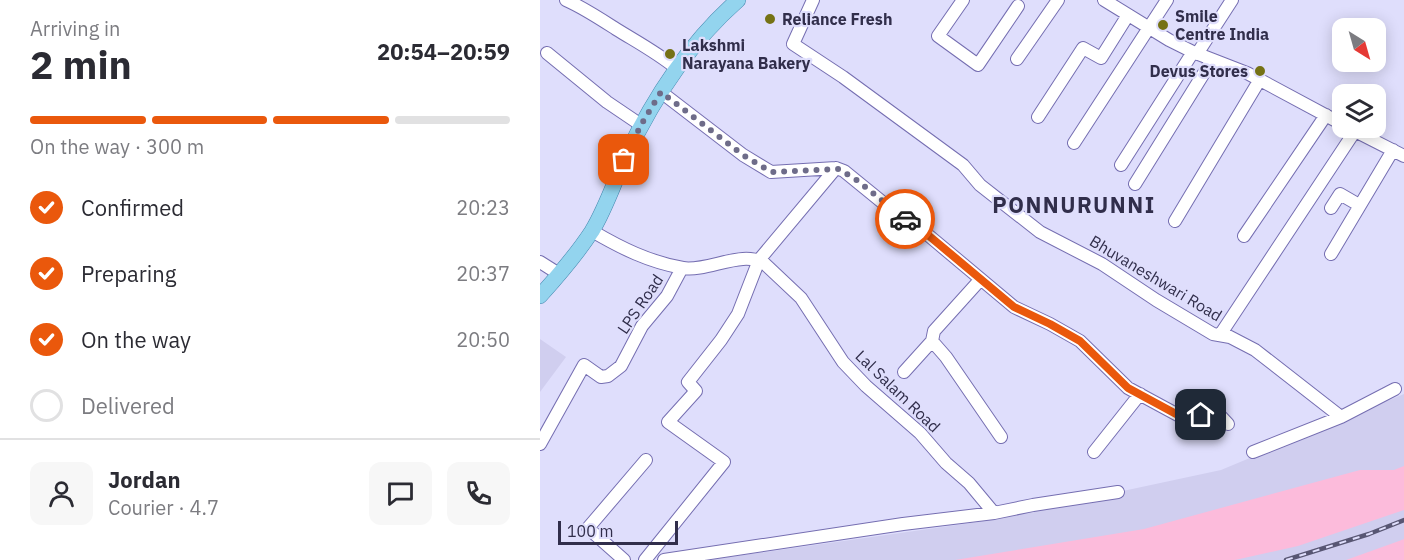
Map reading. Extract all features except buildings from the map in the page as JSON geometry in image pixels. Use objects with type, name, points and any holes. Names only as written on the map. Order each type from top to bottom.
[{"type":"main road","points":[[540,296],[592,231],[641,125],[676,68],[690,48],[738,0]]},
{"type":"street","points":[[566,0],[589,10],[652,49],[676,68]]},
{"type":"street","name":"Bhuvaneshwari Road","points":[[813,0],[793,44],[843,77],[963,165],[980,185],[1040,232],[1102,264],[1213,334],[1230,337],[1255,350],[1341,417]]},
{"type":"street","points":[[963,0],[938,36],[978,65],[1018,6]]},
{"type":"street","points":[[1017,58],[1058,0]]},
{"type":"street","points":[[1104,0],[1195,53],[1247,73],[1332,119]]},
{"type":"street","points":[[1074,143],[1167,0]]},
{"type":"street","points":[[1121,165],[1232,0]]},
{"type":"street","points":[[1038,117],[1083,48],[1101,58],[1128,15]]},
{"type":"street","points":[[547,53],[607,102],[641,125]]},
{"type":"street","points":[[1135,184],[1212,60]]},
{"type":"street","points":[[1174,220],[1259,81]]},
{"type":"street","points":[[661,92],[743,155],[771,172],[836,168],[844,171],[898,215],[928,235],[1014,307],[1080,341],[1128,388],[1189,421],[1214,409],[1228,424]]},
{"type":"street","points":[[1244,236],[1326,116]]},
{"type":"street","points":[[1220,335],[1345,138]]},
{"type":"street","points":[[1331,254],[1359,205],[1399,153],[1369,138]]},
{"type":"street","points":[[645,560],[724,462],[668,422],[696,392],[688,382],[738,314],[759,260],[836,168]]},
{"type":"street","points":[[1331,208],[1340,194],[1359,205]]},
{"type":"street","points":[[592,231],[638,256],[682,268],[701,269],[745,259],[759,260]]},
{"type":"street","name":"Lal Salam Road","points":[[759,260],[801,298],[843,362],[866,386],[920,433],[946,463],[969,483],[994,513]]},
{"type":"street","points":[[540,262],[559,274]]},
{"type":"street","name":"LPS Road","points":[[540,444],[584,365],[601,377],[608,376],[619,369],[642,326],[667,296],[682,268]]},
{"type":"street","points":[[904,372],[932,341],[934,331],[980,280]]},
{"type":"street","points":[[932,341],[946,357],[1001,437]]},
{"type":"street","points":[[1252,452],[1341,417],[1395,389]]},
{"type":"street","points":[[1094,452],[1140,394]]},
{"type":"street","points":[[624,560],[588,528],[646,460]]},
{"type":"street","points":[[664,560],[994,513],[1118,492]]},
{"type":"shaded area","points":[[540,339],[566,357],[540,392]]},
{"type":"shaded area","points":[[1404,394],[1404,560],[708,560],[978,522],[1221,470]]},
{"type":"shaded area","points":[[1404,466],[1404,510],[1298,546],[1235,560],[955,560],[1144,529],[1360,470],[1394,470]]},
{"type":"shaded area","points":[[1404,539],[1404,560],[1346,560],[1399,541]]},
{"type":"railway","points":[[1286,560],[1369,534],[1404,520]]},
{"type":"way so far","points":[[624,160],[661,92],[715,135],[771,172],[839,169],[858,181],[905,219]]},
{"type":"place","name":"Reliance Fresh","points":[[770,19]]},
{"type":"place","name":"Smile Centre India","points":[[1163,25]]},
{"type":"place","name":"Lakshmi Narayana Bakery","points":[[670,54]]},
{"type":"place","name":"Devus Stores","points":[[1260,71]]},
{"type":"district","name":"PONNURUNNI","points":[[1074,204]]},
{"type":"route","points":[[905,219],[928,235],[1014,307],[1080,341],[1128,388],[1189,421],[1201,415]]}]
